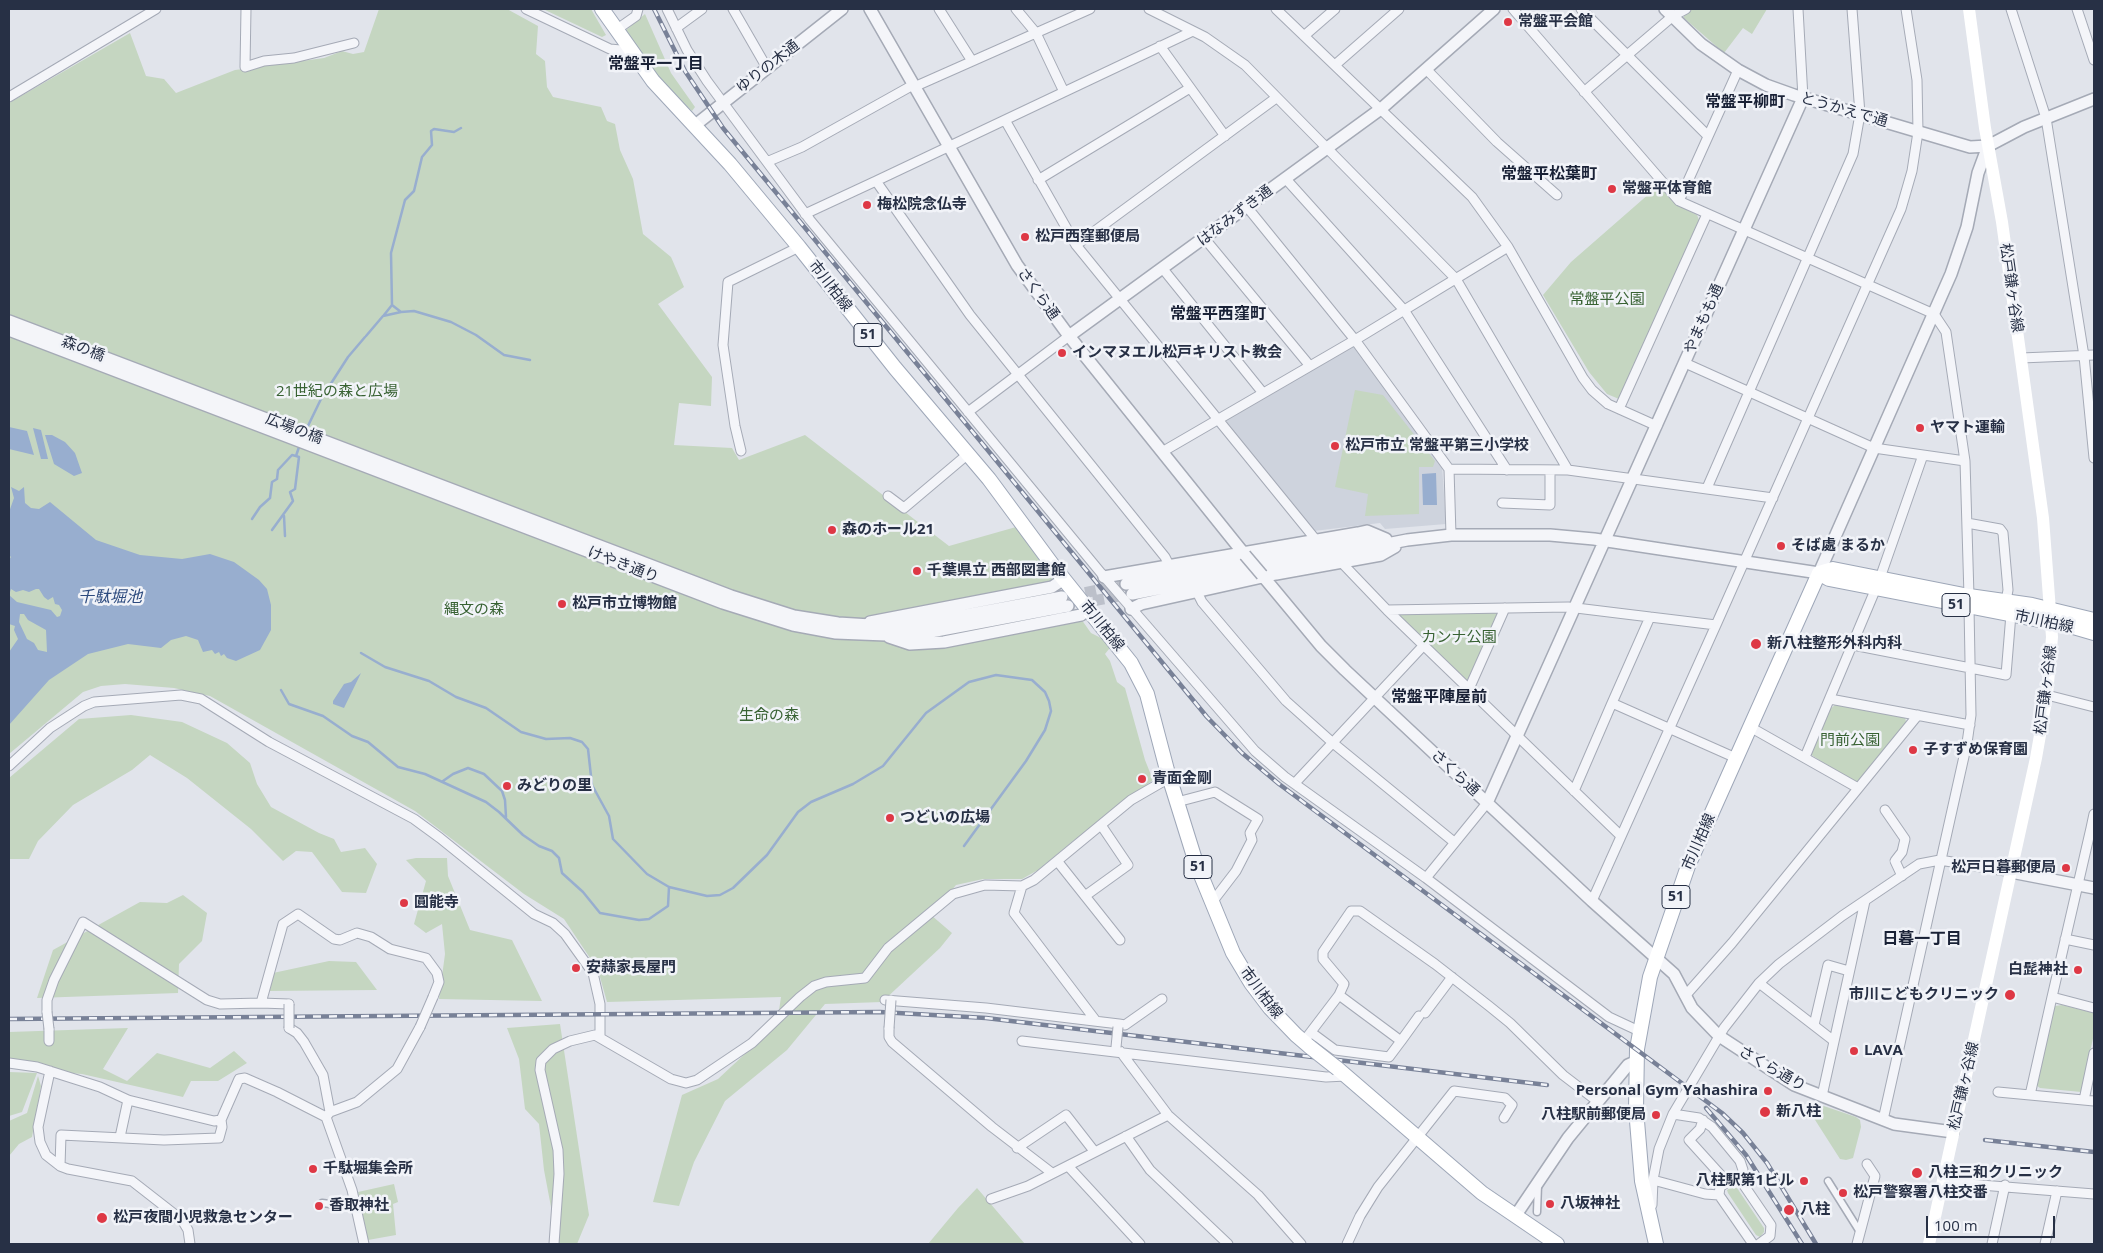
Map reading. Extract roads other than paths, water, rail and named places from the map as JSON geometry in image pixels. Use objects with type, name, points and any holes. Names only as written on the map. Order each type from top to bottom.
[{"type":"main road","name":"市川柏線","points":[[602,9],[653,81],[730,164],[799,247],[895,368],[968,454],[1064,579],[1121,648],[1140,677],[1147,694],[1169,778],[1196,863],[1242,969],[1270,1008],[1482,1192],[1557,1244]]},
{"type":"main road","name":"松戸鎌ヶ谷線","points":[[1929,1244],[2036,758],[2047,695],[2051,616],[2043,518],[2002,222],[1988,146],[1968,9]]},
{"type":"main road","name":"市川柏線","points":[[1654,1238],[1642,1180],[1636,1136],[1636,1061],[1650,977],[1688,866],[1819,573],[1829,579],[1878,583],[2051,616],[2094,620]]},
{"type":"main road","name":"市川柏線","points":[[2051,616],[2094,633]]},
{"type":"street","points":[[9,97],[156,9]]},
{"type":"street","points":[[246,9],[244,67],[264,61],[294,58],[354,43]]},
{"type":"street","points":[[526,9],[610,49],[631,51]]},
{"type":"street","points":[[616,30],[636,16],[638,9]]},
{"type":"street","points":[[667,9],[687,50],[805,214],[1104,577],[1255,751],[1295,784],[1426,878],[1608,1017],[1640,1031]]},
{"type":"street","points":[[676,28],[702,9]]},
{"type":"street","points":[[733,9],[767,68]]},
{"type":"street","name":"ゆりの木通","points":[[694,126],[842,9]]},
{"type":"street","name":"さくら通","points":[[870,9],[1017,265],[1069,336],[1244,554],[1321,646],[1374,698],[1656,958]]},
{"type":"street","points":[[940,9],[972,61]]},
{"type":"street","points":[[1016,9],[1036,33],[1064,92]]},
{"type":"street","points":[[768,161],[802,147],[914,86],[1090,9]]},
{"type":"street","points":[[1149,9],[1226,50],[1456,280],[1568,470]]},
{"type":"street","points":[[1276,9],[1382,108],[1472,197],[1508,247],[1583,378],[1608,404],[1657,426]]},
{"type":"street","points":[[1304,36],[1335,9]]},
{"type":"street","points":[[1335,65],[1399,9]]},
{"type":"street","name":"はなみずき通","points":[[968,412],[1382,108],[1494,9]]},
{"type":"street","points":[[1513,9],[1679,201],[1934,314],[1946,332],[1965,461],[1970,725],[1883,1120]]},
{"type":"street","points":[[1581,9],[1708,136]]},
{"type":"street","points":[[1584,92],[1627,55],[1669,12],[1686,9]]},
{"type":"street","points":[[1798,9],[1802,98]]},
{"type":"street","points":[[1706,488],[1848,171],[1857,137],[1860,114],[1852,9]]},
{"type":"street","points":[[1592,901],[1902,209],[1912,171],[1918,132],[1917,80],[1906,9]]},
{"type":"street","points":[[2011,9],[2046,118],[2084,356],[2093,428],[2094,458]]},
{"type":"street","points":[[2077,9],[2094,55]]},
{"type":"street","name":"とうかえで通","points":[[1669,12],[1702,44],[1738,70],[1766,85],[1802,98],[1970,147],[1988,146]]},
{"type":"street","points":[[805,214],[1193,31]]},
{"type":"street","points":[[1160,46],[1224,136]]},
{"type":"street","points":[[1426,69],[1497,142],[1556,196]]},
{"type":"street","points":[[1679,201],[1738,70]]},
{"type":"street","points":[[1038,180],[1190,88]]},
{"type":"street","points":[[1076,245],[1276,98]]},
{"type":"street","name":"やまもも通","points":[[1487,803],[1576,608],[1802,98]]},
{"type":"street","points":[[1408,540],[1386,539],[1129,589],[1408,540],[1450,535],[1550,535],[1605,541],[1819,573],[1934,314],[1959,252],[1978,173],[1988,146],[2046,118],[2094,99]]},
{"type":"street","points":[[1004,120],[1076,245],[1316,540]]},
{"type":"street","points":[[1286,178],[1404,310],[1507,470]]},
{"type":"street","points":[[876,181],[970,315],[1169,564]]},
{"type":"street","points":[[1247,207],[1355,340],[1449,469],[1450,535]]},
{"type":"street","points":[[1619,410],[1707,214]]},
{"type":"street","points":[[1205,239],[1310,366]]},
{"type":"street","points":[[741,451],[723,345],[728,282],[799,247]]},
{"type":"street","points":[[1162,452],[1355,340],[1508,247]]},
{"type":"street","points":[[1163,269],[1263,393]]},
{"type":"street","name":"森の橋","points":[[9,321],[155,381]]},
{"type":"street","name":"森の橋","points":[[9,330],[155,381]]},
{"type":"street","points":[[2021,358],[2094,356]]},
{"type":"street","points":[[1685,363],[1874,448],[1965,461]]},
{"type":"street","name":"広場の橋","points":[[155,381],[397,473]]},
{"type":"street","points":[[888,496],[904,508],[968,454]]},
{"type":"street","points":[[1805,757],[1878,583],[1923,455]]},
{"type":"street","points":[[1449,469],[1568,470],[1773,498]]},
{"type":"street","points":[[1502,502],[1550,505],[1550,470]]},
{"type":"street","name":"けやき通り","points":[[397,473],[756,605],[794,616],[861,625],[887,631]]},
{"type":"street","name":"けやき通り","points":[[397,473],[753,614],[793,625],[836,633],[887,631]]},
{"type":"street","points":[[1853,644],[2006,674],[2008,590],[2003,533],[2000,529],[1967,524]]},
{"type":"street","points":[[1104,577],[1169,564],[1244,554],[1367,532],[1386,539]]},
{"type":"street","points":[[1131,609],[1141,604],[1263,576],[1381,555],[1408,540]]},
{"type":"street","points":[[1341,562],[1423,646],[1621,836]]},
{"type":"street","points":[[861,625],[874,620],[1052,587],[1064,579]]},
{"type":"street","points":[[1197,592],[1202,602],[1286,701],[1333,743],[1454,842]]},
{"type":"street","points":[[887,631],[920,634],[1065,602]]},
{"type":"street","points":[[1469,689],[1505,608]]},
{"type":"street","points":[[1387,610],[1576,608],[1716,625]]},
{"type":"street","points":[[887,631],[910,644],[944,642],[1081,615],[1089,610]]},
{"type":"street","points":[[1574,791],[1650,617]]},
{"type":"street","points":[[1295,784],[1423,646]]},
{"type":"street","points":[[9,766],[50,728],[84,706],[94,702],[181,695],[201,699],[268,742],[414,819],[534,914],[554,923],[565,934],[593,973],[600,1004],[600,1037]]},
{"type":"street","points":[[2047,695],[2094,707]]},
{"type":"street","points":[[1830,699],[1970,725]]},
{"type":"street","points":[[1612,703],[1736,758]]},
{"type":"street","points":[[1685,996],[1732,943],[1918,715]]},
{"type":"street","points":[[1750,727],[1858,788]]},
{"type":"street","points":[[554,1244],[559,1174],[558,1150],[540,1070],[541,1061],[553,1048],[570,1041],[594,1035],[671,1079],[682,1083],[692,1082],[752,1043],[814,986],[826,982],[865,978],[888,948],[952,894],[962,890],[985,886],[1022,886],[1044,874],[1132,800],[1169,778]]},
{"type":"street","points":[[1177,802],[1215,792],[1258,819],[1250,832],[1252,840],[1236,871],[1212,901]]},
{"type":"street","points":[[1426,878],[1487,803]]},
{"type":"street","points":[[1885,810],[1904,839],[1902,852],[1895,861],[1902,876]]},
{"type":"street","points":[[2030,1095],[2065,939],[2093,828],[2094,814]]},
{"type":"street","points":[[1085,896],[1128,865],[1101,825]]},
{"type":"street","points":[[1654,1238],[1653,1180],[1659,1148],[1673,1114],[1719,1036],[1759,983],[1779,964],[1919,864],[1940,860],[2094,888]]},
{"type":"street","points":[[1058,862],[1120,940]]},
{"type":"street","points":[[1022,886],[1014,914],[1096,1021]]},
{"type":"street","points":[[1822,1096],[1865,901]]},
{"type":"street","points":[[1452,977],[1389,1057],[1336,1050],[1309,1040],[1340,995],[1344,984],[1323,959],[1322,952],[1352,911],[1356,910],[1452,977],[1510,1023],[1563,1075],[1597,1102]]},
{"type":"street","points":[[60,1166],[61,1135],[164,1140],[218,1138],[222,1127],[221,1120],[239,1079],[242,1078],[328,1114],[357,1102],[397,1069],[420,1027],[433,997],[438,982],[437,973],[426,958],[390,949],[366,935],[357,933],[340,940],[334,939],[298,914],[283,924],[261,1003]]},
{"type":"street","points":[[49,1041],[47,1000],[54,980],[83,922],[207,1000],[220,1004],[289,1004],[289,1028],[297,1033],[304,1042],[323,1075],[328,1114],[356,1207],[364,1244]]},
{"type":"street","points":[[2065,939],[2094,945]]},
{"type":"street","name":"さくら通り","points":[[1656,958],[1674,974],[1685,996],[1703,1022],[1719,1036],[1782,1078],[1894,1124],[1954,1132]]},
{"type":"street","points":[[1814,1024],[1828,966],[1850,971]]},
{"type":"street","points":[[1759,983],[1834,1041]]},
{"type":"street","points":[[1340,995],[1401,1041]]},
{"type":"street","points":[[2052,997],[2094,1008]]},
{"type":"street","points":[[1052,1173],[1017,1148],[892,1042],[889,1037],[888,1000],[976,1007],[1096,1021],[1118,1026],[1125,1024],[1162,999]]},
{"type":"street","points":[[1118,1026],[1117,1050],[1168,1115],[1258,1195],[1301,1244]]},
{"type":"street","points":[[1022,1041],[1117,1050],[1326,1077],[1342,1072]]},
{"type":"street","points":[[2084,1100],[2094,1053]]},
{"type":"street","points":[[1516,1215],[1536,1182],[1597,1102],[1628,1065],[1636,1061]]},
{"type":"street","points":[[9,1063],[50,1071],[100,1087],[128,1100],[214,1121],[221,1120]]},
{"type":"street","points":[[50,1071],[38,1135],[46,1155],[60,1166],[132,1181],[182,1220],[188,1230],[190,1244]]},
{"type":"street","points":[[1347,1244],[1360,1216],[1378,1187],[1454,1091],[1505,1098],[1512,1105],[1504,1118]]},
{"type":"street","points":[[1998,1092],[2094,1101]]},
{"type":"street","points":[[120,1137],[128,1100]]},
{"type":"street","points":[[1017,1148],[1066,1114],[1094,1151]]},
{"type":"street","points":[[1673,1114],[1692,1116],[1703,1120],[1712,1127],[1740,1161],[1743,1170],[1741,1181]]},
{"type":"street","points":[[991,1200],[1028,1186],[1168,1115]]},
{"type":"street","points":[[1703,1120],[1700,1128],[1689,1140],[1727,1182]]},
{"type":"street","points":[[1126,1136],[1150,1170],[1228,1244]]},
{"type":"street","points":[[1857,1244],[1874,1176],[1867,1164]]},
{"type":"street","points":[[1068,1166],[1140,1244]]},
{"type":"street","points":[[1753,1244],[1719,1195],[1720,1188],[1732,1179],[1741,1181],[1771,1225],[1772,1240],[1759,1244]]},
{"type":"street","points":[[1653,1180],[1705,1194],[1719,1195]]},
{"type":"street","points":[[1536,1182],[1539,1188],[1537,1212]]},
{"type":"street","points":[[1828,1182],[1860,1232]]},
{"type":"street","points":[[1943,1182],[2005,1185],[2094,1194]]},
{"type":"street","points":[[1992,1244],[2005,1185]]},
{"type":"street","points":[[2045,1244],[2057,1191]]},
{"type":"street","points":[[322,1203],[356,1207]]},
{"type":"water","points":[[9,427],[27,431],[34,455],[9,449]]},
{"type":"water","points":[[33,428],[41,430],[48,459],[41,459]]},
{"type":"water","points":[[45,435],[52,435],[65,442],[75,453],[82,473],[74,476],[54,464]]},
{"type":"water","points":[[1436,473],[1437,505],[1423,505],[1422,474]]},
{"type":"water","name":"千駄堀池","points":[[11,487],[19,491],[24,487],[25,503],[31,508],[39,509],[50,502],[96,540],[140,555],[182,559],[210,554],[234,562],[259,580],[267,589],[271,605],[271,630],[260,650],[236,661],[227,658],[224,654],[221,656],[219,652],[215,654],[212,650],[203,652],[198,640],[186,636],[171,640],[161,648],[128,644],[88,654],[49,680],[9,725],[9,652],[18,639],[14,630],[15,626],[9,624],[9,595],[9,560],[11,557],[9,555],[9,512],[14,498]],"holes":[[[11,589],[16,592],[23,590],[29,592],[39,589],[48,600],[53,597],[55,604],[59,605],[62,610],[60,616],[57,617],[51,610],[17,602],[9,595]],[[20,614],[24,614],[28,620],[46,630],[47,652],[38,650],[34,643],[27,639],[19,622]]]},
{"type":"water","points":[[361,673],[344,708],[333,704],[344,684],[351,682]]},
{"type":"waterway","points":[[366,336],[383,316],[401,312],[392,305],[391,253],[405,200],[414,191],[422,157],[432,145],[431,131],[434,129],[454,132],[461,128]]},
{"type":"waterway","points":[[384,315],[392,305]]},
{"type":"waterway","points":[[401,312],[414,311],[451,322],[476,335],[504,355],[530,360]]},
{"type":"waterway","points":[[306,430],[321,399],[348,357],[365,337]]},
{"type":"waterway","points":[[296,456],[300,444]]},
{"type":"waterway","points":[[252,519],[260,507],[270,498],[272,482],[277,479],[278,470],[292,455],[296,456]]},
{"type":"waterway","points":[[272,530],[293,501],[290,492],[295,489],[299,457],[296,456]]},
{"type":"waterway","points":[[284,516],[285,536]]},
{"type":"waterway","points":[[361,653],[385,667],[429,681],[456,697],[486,708],[521,732],[546,739],[570,738],[582,742],[588,749],[592,785],[609,816],[613,839],[647,874],[669,887],[707,896],[720,895],[733,888],[767,855],[798,812],[811,802],[853,784],[883,766],[926,713],[969,682],[996,675],[1032,680],[1045,692],[1049,701],[1051,711],[1045,730],[1026,761],[964,846]]},
{"type":"waterway","points":[[281,690],[289,704],[323,716],[352,736],[368,742],[398,767],[425,774],[486,802],[523,835],[539,846],[552,851],[559,858],[562,873],[583,892],[600,913],[639,920],[649,919],[668,906],[669,887]]},
{"type":"waterway","points":[[443,781],[453,774],[468,768],[484,774],[502,791],[505,800],[506,817]]},
{"type":"tunnel","points":[[1069,596],[1126,584]]},
{"type":"tunnel","points":[[1077,604],[1130,594]]},
{"type":"railway","points":[[654,9],[685,71],[723,128],[1207,717],[1242,753],[1279,784],[1722,1113],[1743,1133],[1767,1163],[1816,1244]]},
{"type":"railway","points":[[9,1019],[880,1012],[986,1018],[1547,1085]]},
{"type":"railway","points":[[1706,1108],[1746,1155],[1802,1244]]},
{"type":"railway","points":[[1985,1140],[2094,1152]]},
{"type":"place","name":"常盤平会館","points":[[1508,22]]},
{"type":"place","name":"常盤平体育館","points":[[1612,189]]},
{"type":"place","name":"梅松院念仏寺","points":[[867,205]]},
{"type":"place","name":"松戸西窪郵便局","points":[[1025,237]]},
{"type":"place","name":"インマヌエル松戸キリスト教会","points":[[1062,353]]},
{"type":"place","name":"ヤマト運輸","points":[[1920,428]]},
{"type":"place","name":"松戸市立 常盤平第三小学校","points":[[1335,446]]},
{"type":"place","name":"森のホール21","points":[[832,530]]},
{"type":"place","name":"そば處 まるか","points":[[1781,546]]},
{"type":"place","name":"千葉県立 西部図書館","points":[[917,571]]},
{"type":"place","name":"松戸市立博物館","points":[[562,604]]},
{"type":"place","name":"新八柱整形外科内科","points":[[1756,644]]},
{"type":"place","name":"子すずめ保育園","points":[[1913,750]]},
{"type":"place","name":"青面金剛","points":[[1142,779]]},
{"type":"place","name":"みどりの里","points":[[507,786]]},
{"type":"place","name":"つどいの広場","points":[[890,818]]},
{"type":"place","name":"松戸日暮郵便局","points":[[2066,868]]},
{"type":"place","name":"圓能寺","points":[[404,903]]},
{"type":"place","name":"安蒜家長屋門","points":[[576,968]]},
{"type":"place","name":"白髭神社","points":[[2078,970]]},
{"type":"place","name":"市川こどもクリニック","points":[[2010,995]]},
{"type":"place","name":"LAVA","points":[[1854,1051]]},
{"type":"place","name":"Personal Gym Yahashira","points":[[1768,1091]]},
{"type":"place","name":"新八柱","points":[[1765,1112]]},
{"type":"place","name":"八柱駅前郵便局","points":[[1656,1115]]},
{"type":"place","name":"千駄堀集会所","points":[[313,1169]]},
{"type":"place","name":"八柱三和クリニック","points":[[1917,1173]]},
{"type":"place","name":"八柱駅第1ビル","points":[[1804,1181]]},
{"type":"place","name":"松戸警察署八柱交番","points":[[1843,1193]]},
{"type":"place","name":"八坂神社","points":[[1550,1204]]},
{"type":"place","name":"香取神社","points":[[319,1206]]},
{"type":"place","name":"八柱","points":[[1789,1210]]},
{"type":"place","name":"松戸夜間小児救急センター","points":[[102,1218]]},
{"type":"district","name":"常盤平一丁目","points":[[656,64]]},
{"type":"district","name":"常盤平柳町","points":[[1745,102]]},
{"type":"district","name":"常盤平松葉町","points":[[1549,174]]},
{"type":"district","name":"常盤平西窪町","points":[[1218,314]]},
{"type":"district","name":"常盤平陣屋前","points":[[1439,697]]},
{"type":"district","name":"日暮一丁目","points":[[1922,939]]},
{"type":"park label","name":"常盤平公園","points":[[1607,300]]},
{"type":"park label","name":"21世紀の森と広場","points":[[337,392]]},
{"type":"park label","name":"縄文の森","points":[[474,610]]},
{"type":"park label","name":"カンナ公園","points":[[1459,638]]},
{"type":"park label","name":"生命の森","points":[[769,716]]},
{"type":"park label","name":"門前公園","points":[[1850,741]]}]
